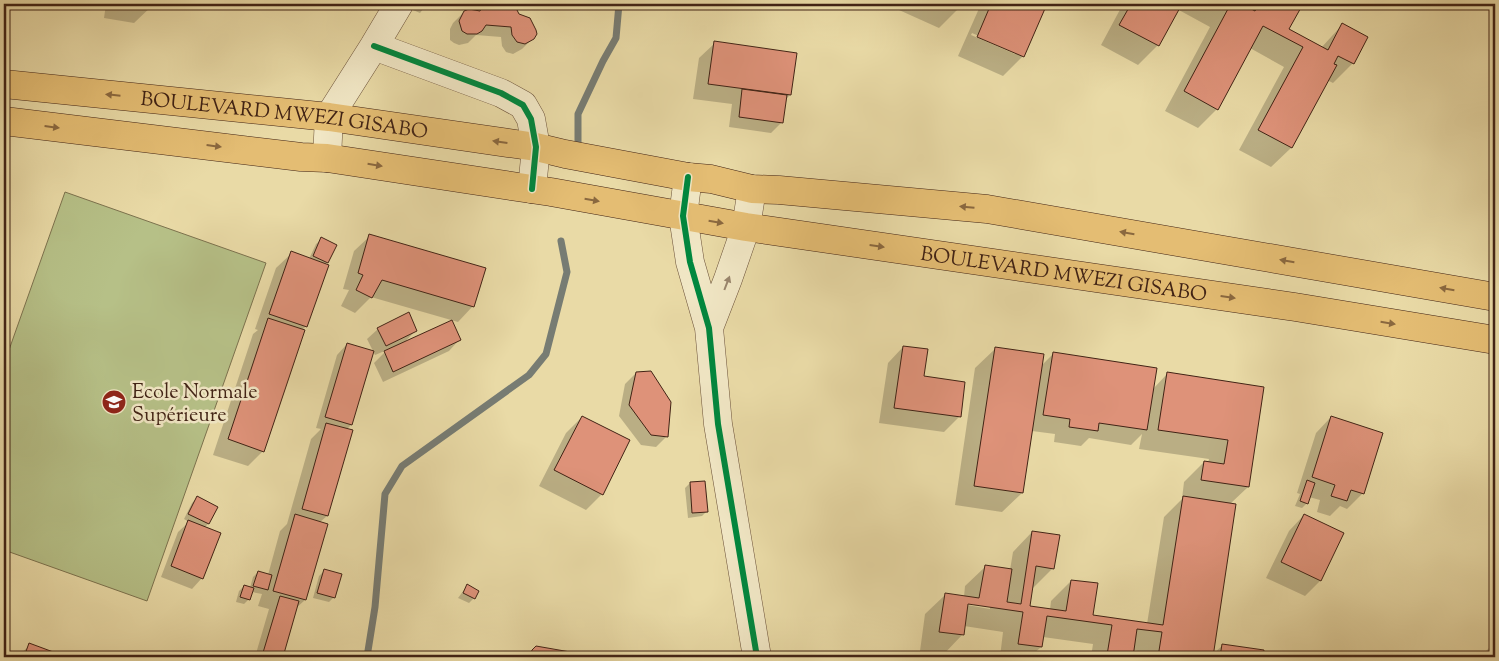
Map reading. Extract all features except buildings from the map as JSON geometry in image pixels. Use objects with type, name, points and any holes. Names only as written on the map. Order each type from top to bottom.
[{"type":"main road","name":"BOULEVARD MWEZI GISABO","points":[[4,84],[330,117],[536,147],[688,177]]},
{"type":"main road","name":"BOULEVARD MWEZI GISABO","points":[[4,121],[291,156],[327,158],[542,191],[746,227],[1494,335]]},
{"type":"main road","points":[[688,177],[711,179],[752,189],[987,209],[1495,297]]},
{"type":"street","points":[[327,158],[330,117],[399,4]]},
{"type":"street","points":[[374,46],[501,93],[523,106],[528,112],[536,147],[542,191]]},
{"type":"street","points":[[688,177],[682,216],[690,262],[709,328],[718,424],[757,657]]},
{"type":"street","points":[[709,328],[746,227],[752,189]]},
{"type":"green space","name":"Ecole Normale Supérieure","points":[[65,192],[266,263],[147,601],[4,550],[4,364]]},
{"type":"waterway","points":[[578,151],[578,114],[616,38],[619,4]]},
{"type":"waterway","points":[[367,657],[375,607],[385,494],[402,466],[529,375],[546,354],[567,272],[561,241]]},
{"type":"cycle path","points":[[374,46],[501,93],[523,105],[531,119],[536,147],[532,189]]},
{"type":"cycle path","points":[[688,177],[683,216],[690,262],[709,328],[718,424],[757,657]]},
{"type":"place","name":"Ecole Normale Supérieure","points":[[114,402]]}]
